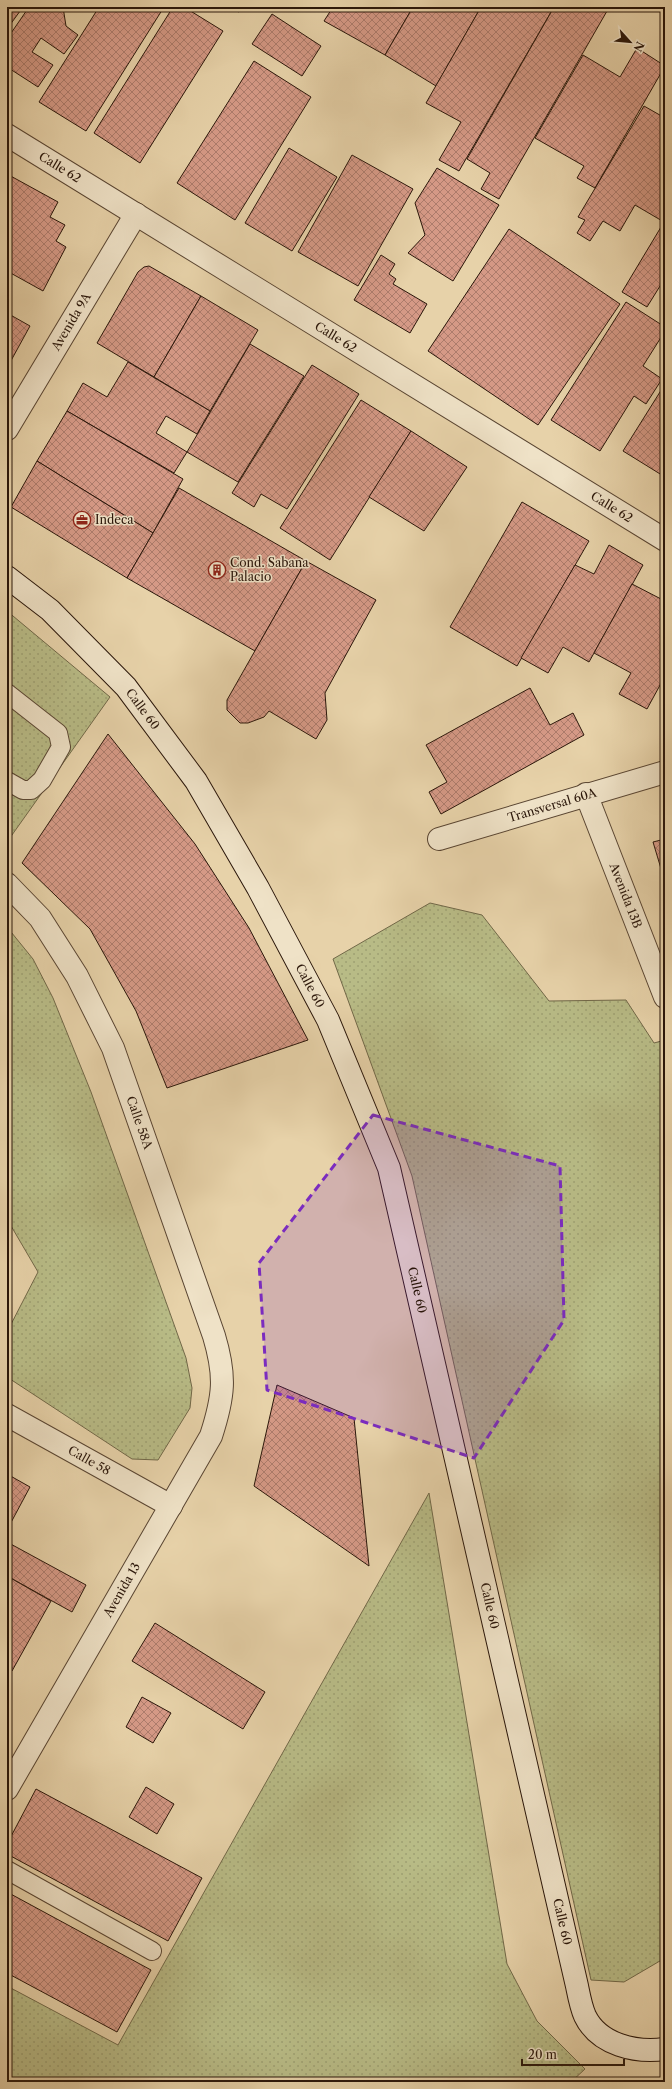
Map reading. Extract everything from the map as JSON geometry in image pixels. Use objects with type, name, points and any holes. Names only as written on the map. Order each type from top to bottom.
[{"type":"street","name":"Calle 62","points":[[7,135],[665,540]]},
{"type":"street","name":"Avenida 9A","points":[[7,429],[136,214]]},
{"type":"street","name":"Calle 60","points":[[7,577],[50,610],[126,687],[196,781],[258,888],[328,1020],[390,1168],[585,2016],[597,2032],[621,2047],[644,2051],[665,2049]]},
{"type":"street","name":"Transversal 60A","points":[[439,839],[586,794],[665,772]]},
{"type":"street","name":"Avenida 13B","points":[[586,794],[665,997]]},
{"type":"street","name":"Calle 58A","points":[[7,884],[40,918],[77,976],[113,1048],[216,1342],[221,1361],[223,1386]]},
{"type":"street","name":"Avenida 13","points":[[7,1789],[211,1436],[219,1413],[223,1386]]},
{"type":"street","name":"Calle 58","points":[[7,1415],[171,1506]]},
{"type":"lane","points":[[7,693],[58,733],[61,747],[42,780],[30,790],[23,790],[7,781]]},
{"type":"lane","points":[[7,1870],[152,1951]]},
{"type":"highlighted area","points":[[373,1115],[560,1166],[564,1320],[474,1458],[267,1390],[259,1263]]},
{"type":"green space","points":[[7,611],[110,697],[7,842]]},
{"type":"green space","points":[[430,903],[482,915],[549,1001],[626,1000],[654,1043],[665,1040],[665,1958],[624,1982],[591,1980],[412,1176],[333,959]]},
{"type":"green space","points":[[7,927],[33,959],[53,998],[91,1092],[186,1358],[192,1388],[190,1408],[158,1460],[132,1459],[7,1377],[7,1332],[38,1272],[7,1219]]},
{"type":"green space","points":[[429,1493],[507,1964],[537,2021],[585,2069],[571,2082],[7,2082],[7,1986],[118,2045]]},
{"type":"building","points":[[7,7],[23,7],[7,29]]},
{"type":"building","points":[[29,7],[63,7],[66,26],[78,35],[64,54],[41,38],[32,52],[53,65],[38,87],[7,67],[7,39]]},
{"type":"building","points":[[99,7],[164,7],[86,131],[39,102]]},
{"type":"building","points":[[173,7],[184,7],[223,31],[140,163],[94,133]]},
{"type":"building","points":[[230,7],[242,7],[239,12]]},
{"type":"building","points":[[333,7],[413,7],[385,55],[324,21]]},
{"type":"building","points":[[413,7],[481,7],[436,86],[385,55]]},
{"type":"building","points":[[481,7],[554,7],[459,171],[439,160],[461,122],[426,103]]},
{"type":"building","points":[[554,7],[599,7],[607,11],[499,199],[481,189],[490,173],[467,159]]},
{"type":"building","points":[[272,14],[321,46],[302,76],[252,44]]},
{"type":"building","points":[[637,48],[665,66],[595,188],[577,178],[584,166],[535,138],[583,55],[620,77]]},
{"type":"building","points":[[254,61],[311,97],[235,220],[177,183]]},
{"type":"building","points":[[644,106],[665,118],[665,278],[647,307],[622,292],[664,222],[635,205],[620,231],[603,221],[590,241],[577,233],[585,220],[578,217]]},
{"type":"building","points":[[289,148],[337,177],[292,251],[245,223]]},
{"type":"building","points":[[352,155],[413,189],[358,286],[298,252]]},
{"type":"building","points":[[437,168],[499,205],[453,281],[408,253],[425,235],[415,203]]},
{"type":"building","points":[[7,174],[58,202],[50,217],[65,225],[56,241],[66,247],[43,291],[7,271]]},
{"type":"building","points":[[509,229],[620,304],[538,425],[428,351]]},
{"type":"building","points":[[381,255],[395,264],[389,274],[396,279],[393,284],[427,304],[410,333],[354,300]]},
{"type":"building","points":[[149,266],[201,296],[154,377],[97,343],[138,272],[144,267]]},
{"type":"building","points":[[201,296],[258,330],[210,411],[154,377]]},
{"type":"building","points":[[626,302],[665,327],[665,331],[643,366],[662,379],[646,404],[634,396],[600,451],[551,420]]},
{"type":"building","points":[[7,313],[30,326],[7,368]]},
{"type":"building","points":[[250,344],[304,376],[238,482],[187,452]]},
{"type":"building","points":[[128,362],[210,411],[197,434],[166,416],[156,433],[187,452],[174,473],[67,411],[83,383],[107,397]]},
{"type":"building","points":[[312,365],[359,394],[287,509],[261,494],[254,507],[232,493]]},
{"type":"building","points":[[665,384],[665,477],[623,451]]},
{"type":"building","points":[[361,400],[411,431],[330,560],[280,528]]},
{"type":"building","points":[[67,411],[183,479],[153,533],[37,461]]},
{"type":"building","points":[[411,431],[467,467],[424,531],[369,497]]},
{"type":"building","name":"Indeca","points":[[37,461],[153,533],[127,578],[11,507]]},
{"type":"building","name":"Cond. Sabana Palacio","points":[[179,488],[306,561],[255,651],[127,578]]},
{"type":"building","points":[[522,502],[589,541],[517,666],[450,627]]},
{"type":"building","points":[[609,545],[643,565],[589,662],[563,647],[548,673],[521,658],[575,565],[594,574]]},
{"type":"building","points":[[306,561],[376,600],[325,693],[327,720],[316,739],[269,711],[264,717],[248,723],[240,723],[227,710],[227,700]]},
{"type":"building","points":[[632,584],[661,599],[665,591],[665,676],[647,709],[619,694],[631,673],[594,653]]},
{"type":"building","points":[[530,688],[550,725],[573,713],[584,735],[441,814],[429,792],[447,782],[426,745]]},
{"type":"building","points":[[108,734],[195,844],[249,928],[308,1040],[167,1088],[136,1011],[90,929],[22,863]]},
{"type":"building","points":[[665,839],[665,882],[653,842]]},
{"type":"building","points":[[277,1385],[354,1418],[369,1566],[254,1486]]},
{"type":"building","points":[[7,1474],[30,1487],[7,1530]]},
{"type":"building","points":[[7,1542],[86,1585],[72,1612],[7,1576]]},
{"type":"building","points":[[7,1576],[51,1601],[12,1671],[7,1667]]},
{"type":"building","points":[[155,1623],[265,1692],[243,1729],[132,1661]]},
{"type":"building","points":[[142,1697],[171,1713],[153,1743],[126,1727]]},
{"type":"building","points":[[146,1787],[174,1804],[157,1834],[129,1817]]},
{"type":"building","points":[[36,1789],[202,1878],[168,1941],[7,1854],[7,1844]]},
{"type":"building","points":[[7,1892],[151,1970],[117,2032],[7,1973]]},
{"type":"place","name":"Indeca","points":[[82,520]]},
{"type":"place","name":"Cond. Sabana Palacio","points":[[217,570]]}]
